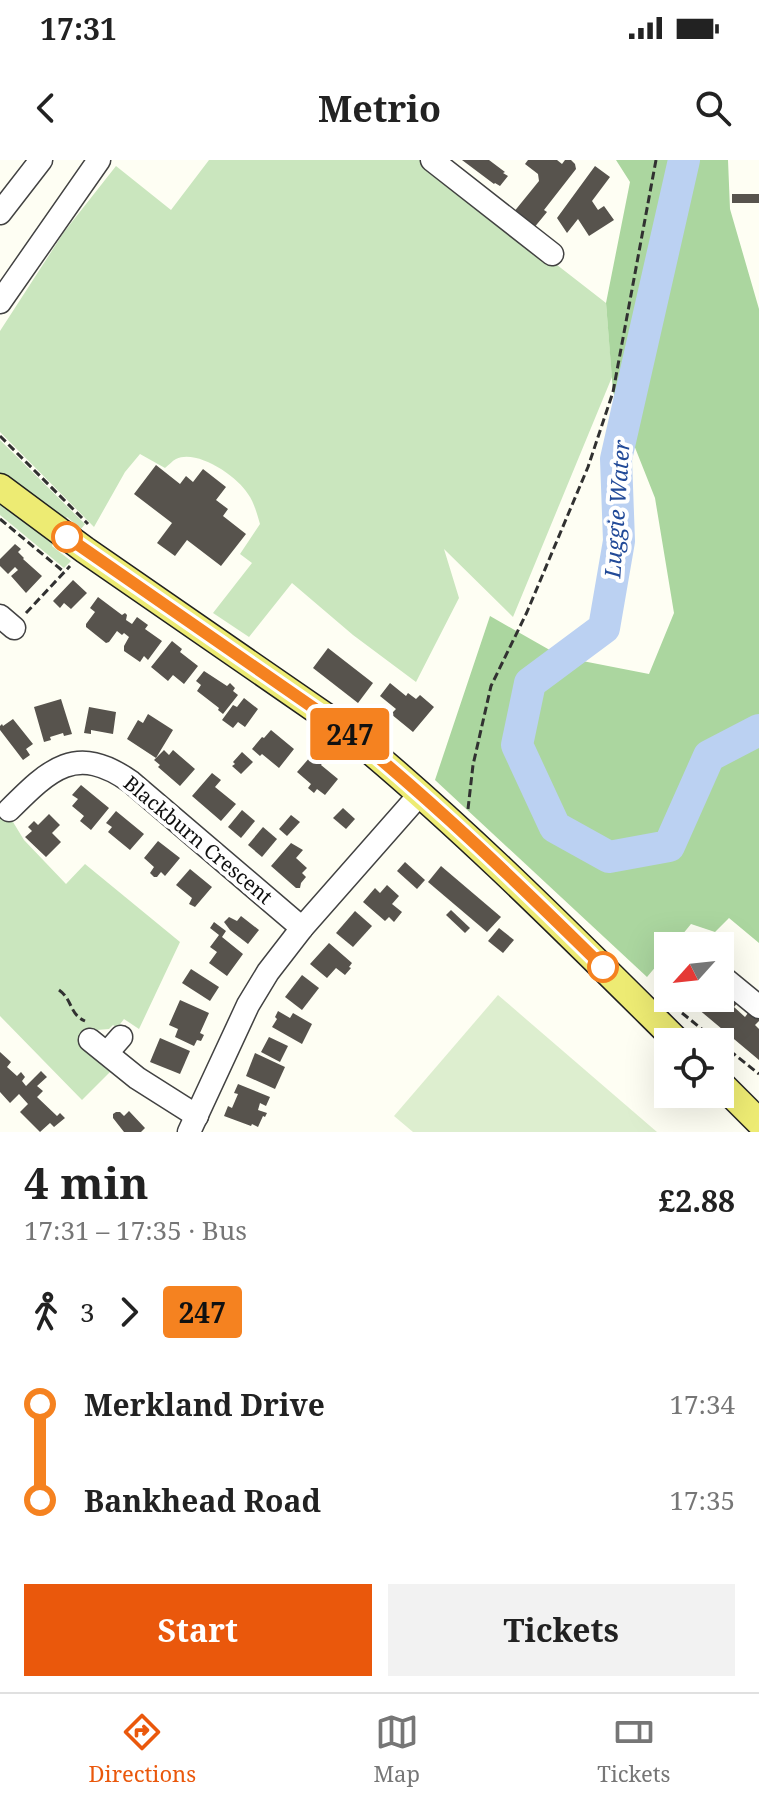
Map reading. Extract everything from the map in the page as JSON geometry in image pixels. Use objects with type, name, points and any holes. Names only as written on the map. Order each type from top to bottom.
[{"type":"main road","points":[[0,487],[85,550],[344,729],[465,834],[664,1028]]},
{"type":"main road","points":[[734,1097],[759,1122]]},
{"type":"street","points":[[0,213],[41,160]]},
{"type":"street","points":[[0,302],[99,160]]},
{"type":"street","points":[[432,160],[552,254]]},
{"type":"street","name":"Blackburn Crescent","points":[[9,810],[57,768],[82,762],[99,764],[131,782],[302,928]]},
{"type":"street","points":[[106,1044],[137,1078],[193,1124],[248,1005],[268,972],[302,928],[420,794]]},
{"type":"street","points":[[734,986],[759,1007]]},
{"type":"path","points":[[465,834],[473,765],[491,686],[527,612],[588,467],[613,392],[656,160]]},
{"type":"path","points":[[0,436],[93,529],[85,550],[7,622]]},
{"type":"path","points":[[0,519],[64,572]]},
{"type":"path","points":[[59,990],[68,996],[72,1009],[81,1020],[99,1027],[106,1044]]},
{"type":"path","points":[[734,1054],[759,1074]]},
{"type":"green space","points":[[209,160],[422,160],[606,303],[612,377],[513,617],[444,549],[459,598],[416,682],[353,635],[292,583],[249,637],[213,613],[252,563],[240,554],[260,524],[243,487],[226,472],[205,461],[185,457],[176,459],[165,468],[140,454],[125,472],[94,527],[0,432],[0,331],[64,232],[116,166],[171,210]]},
{"type":"green space","points":[[616,160],[728,160],[730,209],[759,309],[759,943],[729,918],[715,932],[691,924],[684,932],[654,932],[654,969],[647,977],[435,780],[490,616],[562,657],[649,674],[674,613],[655,498],[613,392],[606,303],[630,182]]},
{"type":"green space","points":[[0,440],[85,524],[81,529],[67,517],[63,522],[0,475]]},
{"type":"green space","points":[[0,501],[54,542],[52,546],[71,561],[64,568],[0,515]]},
{"type":"green space","points":[[0,804],[12,815],[24,840],[66,884],[85,864],[180,942],[139,1029],[124,1019],[117,1028],[113,1025],[109,1029],[97,1030],[82,1048],[110,1072],[82,1100],[0,1016]]},
{"type":"green space","points":[[498,995],[657,1132],[413,1132],[394,1116]]},
{"type":"building","points":[[462,160],[489,160],[508,176],[500,186],[494,184]]},
{"type":"building","points":[[528,160],[557,160],[562,164],[565,160],[571,160],[576,169],[533,229],[513,213],[539,181],[538,174],[525,164]]},
{"type":"building","points":[[595,166],[610,177],[592,201],[598,210],[604,206],[614,220],[589,236],[578,219],[567,233],[557,218]]},
{"type":"building","points":[[732,194],[759,194],[759,203],[732,203]]},
{"type":"building","points":[[156,465],[180,484],[186,476],[193,482],[203,469],[226,487],[216,500],[228,509],[223,516],[246,534],[221,566],[187,540],[175,556],[157,543],[172,523],[134,494]]},
{"type":"building","points":[[15,544],[21,549],[18,552],[23,559],[42,576],[26,593],[11,576],[18,570],[15,567],[8,574],[0,566],[0,559]]},
{"type":"building","points":[[73,580],[87,593],[71,609],[64,603],[60,608],[53,601]]},
{"type":"building","points":[[98,597],[122,615],[125,613],[126,620],[132,624],[137,617],[148,625],[145,629],[162,641],[148,660],[144,656],[140,662],[124,651],[129,637],[124,633],[122,635],[117,631],[106,643],[86,627],[95,612],[90,608]]},
{"type":"building","points":[[172,641],[198,666],[184,684],[173,675],[168,681],[151,667]]},
{"type":"building","points":[[328,648],[373,683],[358,703],[313,668]]},
{"type":"building","points":[[204,671],[235,688],[233,691],[238,695],[223,714],[197,691],[201,685],[196,681]]},
{"type":"building","points":[[390,683],[406,696],[408,693],[416,699],[420,695],[434,707],[413,732],[391,714],[396,709],[380,696]]},
{"type":"building","points":[[244,698],[258,709],[245,727],[238,722],[233,728],[222,720],[233,705],[237,707]]},
{"type":"building","points":[[61,699],[72,734],[64,736],[63,733],[44,742],[34,707]]},
{"type":"building","points":[[89,707],[116,712],[113,734],[91,730],[91,734],[84,733]]},
{"type":"building","points":[[148,714],[173,730],[156,758],[127,739],[138,720],[143,723]]},
{"type":"building","points":[[13,719],[33,744],[26,749],[30,755],[23,760],[0,730],[2,724]]},
{"type":"building","points":[[271,730],[294,749],[279,768],[252,749]]},
{"type":"building","points":[[164,750],[169,755],[173,750],[195,769],[180,786],[154,760]]},
{"type":"building","points":[[242,752],[253,762],[241,774],[232,766]]},
{"type":"building","points":[[311,756],[315,760],[318,757],[323,762],[321,765],[338,779],[325,795],[317,789],[314,793],[308,788],[311,784],[297,772]]},
{"type":"building","points":[[212,773],[221,780],[215,787],[236,804],[221,821],[192,796]]},
{"type":"building","points":[[81,785],[109,808],[91,830],[80,821],[84,816],[72,806],[78,799],[72,795]]},
{"type":"building","points":[[343,808],[355,819],[346,829],[333,818]]},
{"type":"building","points":[[242,810],[255,821],[241,838],[228,827]]},
{"type":"building","points":[[116,811],[144,834],[130,850],[108,832],[112,827],[106,823]]},
{"type":"building","points":[[49,814],[60,825],[52,833],[61,842],[46,857],[25,837],[32,831],[28,827],[34,821],[38,825]]},
{"type":"building","points":[[291,815],[300,822],[287,836],[279,829]]},
{"type":"building","points":[[263,827],[277,839],[262,857],[248,845]]},
{"type":"building","points":[[158,841],[180,858],[165,876],[161,872],[154,877],[150,873],[154,867],[144,858]]},
{"type":"building","points":[[291,843],[303,850],[296,858],[307,868],[302,873],[306,877],[300,888],[296,888],[271,866]]},
{"type":"building","points":[[405,862],[425,880],[417,889],[397,871]]},
{"type":"building","points":[[441,866],[501,917],[487,932],[428,882]]},
{"type":"building","points":[[190,869],[212,887],[195,907],[189,904],[192,898],[176,885]]},
{"type":"building","points":[[387,885],[399,896],[392,904],[402,912],[394,922],[389,917],[385,921],[363,902],[375,888],[380,893]]},
{"type":"building","points":[[451,910],[470,928],[465,933],[446,915]]},
{"type":"building","points":[[355,911],[372,926],[353,947],[336,933]]},
{"type":"building","points":[[241,916],[259,930],[248,944],[224,922],[229,917],[237,921]]},
{"type":"building","points":[[214,922],[226,931],[222,937],[243,954],[227,976],[209,963],[217,952],[210,947],[219,935],[210,928]]},
{"type":"building","points":[[499,928],[514,940],[503,953],[488,941]]},
{"type":"building","points":[[329,943],[352,963],[345,975],[336,968],[327,978],[310,964]]},
{"type":"building","points":[[191,969],[219,987],[210,1001],[182,983]]},
{"type":"building","points":[[302,975],[319,988],[302,1010],[285,997]]},
{"type":"building","points":[[180,1000],[209,1013],[200,1033],[204,1035],[194,1046],[175,1037],[178,1029],[169,1025]]},
{"type":"building","points":[[734,1007],[745,1017],[751,1009],[759,1016],[755,1025],[759,1029],[759,1060],[734,1039],[734,1028],[721,1028],[702,1012],[734,1012]]},
{"type":"building","points":[[278,1011],[290,1018],[293,1013],[312,1024],[302,1044],[272,1027]]},
{"type":"building","points":[[269,1037],[288,1046],[280,1062],[261,1052]]},
{"type":"building","points":[[160,1038],[190,1051],[180,1074],[150,1062]]},
{"type":"building","points":[[0,1052],[11,1062],[7,1067],[17,1076],[21,1072],[25,1077],[22,1081],[26,1086],[41,1071],[47,1077],[37,1086],[43,1091],[37,1097],[57,1116],[60,1113],[65,1118],[54,1127],[50,1123],[40,1132],[20,1112],[28,1104],[19,1094],[10,1103],[0,1092]]},
{"type":"building","points":[[255,1053],[285,1067],[275,1089],[246,1076]]},
{"type":"building","points":[[238,1084],[270,1097],[266,1106],[260,1103],[258,1110],[267,1113],[258,1127],[224,1116],[228,1106],[232,1108],[238,1094],[234,1093]]},
{"type":"building","points":[[129,1111],[145,1128],[141,1132],[124,1132],[113,1118],[116,1112],[124,1116]]},
{"type":"waterway","name":"Luggie Water","points":[[684,160],[616,459],[619,541],[604,628],[530,683],[517,745],[555,827],[609,857],[669,846],[709,756],[759,730]]},
{"type":"bus line","name":"247","points":[[67,537],[344,729],[465,834],[603,967]]}]
